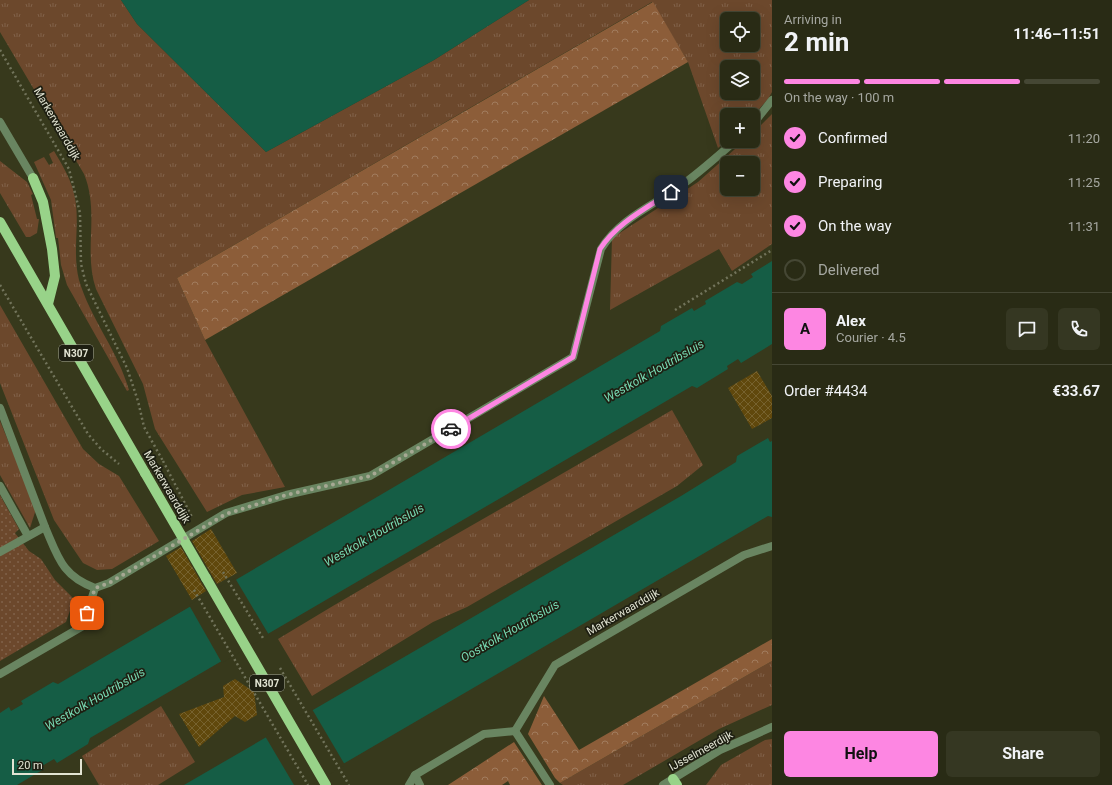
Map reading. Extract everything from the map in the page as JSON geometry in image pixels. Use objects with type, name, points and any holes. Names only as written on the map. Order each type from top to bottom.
[{"type":"main road","points":[[33,178],[43,202],[52,249],[55,276],[48,304]]},
{"type":"main road","name":"Markerwaarddijk","points":[[0,222],[326,785]]},
{"type":"street","points":[[760,115],[772,100]]},
{"type":"street","points":[[0,122],[33,178]]},
{"type":"street","points":[[0,408],[45,527],[60,562],[79,582],[95,588],[109,583],[226,514],[286,495],[370,476],[573,357],[600,249],[609,235],[624,222],[682,185],[727,148]]},
{"type":"street","points":[[0,486],[28,536]]},
{"type":"street","points":[[0,552],[45,527]]},
{"type":"street","name":"Markerwaarddijk","points":[[515,731],[554,665],[744,555],[772,546]]},
{"type":"street","points":[[0,674],[83,626],[95,588]]},
{"type":"street","name":"IJsselmeerdijk","points":[[663,785],[675,782],[720,750],[772,727]]},
{"type":"street","points":[[409,785],[415,775],[484,734],[515,731],[550,785]]},
{"type":"street","points":[[415,775],[420,785]]},
{"type":"path","name":"Markerwaarddijk","points":[[0,50],[69,169],[80,213],[81,264],[86,284],[127,368],[138,401],[144,427],[163,461]]},
{"type":"path","points":[[675,310],[772,250]]},
{"type":"path","points":[[0,285],[88,434],[101,449],[122,467]]},
{"type":"path","points":[[190,585],[308,785]]},
{"type":"path","points":[[263,638],[266,645]]},
{"type":"path","points":[[278,664],[349,785]]},
{"type":"green space","points":[[0,0],[121,0],[137,24],[266,152],[434,60],[529,0],[772,0],[772,92],[760,108],[720,108],[720,146],[718,148],[688,62],[652,2],[177,278],[205,340],[285,487],[242,495],[207,512],[155,429],[143,384],[96,289],[92,275],[91,260],[91,203],[89,189],[84,174],[0,32]]},
{"type":"green space","points":[[653,2],[688,62],[205,340],[177,278]]},
{"type":"green space","points":[[772,114],[772,244],[732,271],[719,249],[610,310],[612,238],[698,182],[720,162],[720,196],[760,196],[760,156],[727,156],[736,148],[760,148],[760,126]]},
{"type":"green space","points":[[54,151],[64,168],[74,192],[77,218],[76,259],[79,280],[90,308],[118,362],[129,390],[127,391],[67,285],[61,265],[51,200],[34,162],[44,157],[49,165],[53,163],[49,154]]},
{"type":"green space","points":[[0,161],[27,182],[33,194],[31,195],[37,219],[39,219],[37,233],[30,237],[26,237],[0,193]]},
{"type":"green space","points":[[0,305],[83,449],[99,464],[119,476],[159,541],[112,569],[97,570],[83,563],[54,520],[0,383]]},
{"type":"green space","points":[[672,410],[703,465],[677,486],[467,607],[433,622],[312,696],[278,639]]},
{"type":"green space","points":[[0,421],[36,509],[30,528],[0,475]]},
{"type":"green space","points":[[0,495],[19,529],[15,533],[29,551],[41,559],[55,580],[74,599],[66,622],[0,661]]},
{"type":"green space","points":[[772,639],[772,661],[560,783],[555,778],[528,734],[544,696],[579,750]]},
{"type":"green space","points":[[772,661],[772,705],[719,729],[623,785],[563,785],[560,783]]},
{"type":"green space","points":[[161,706],[195,762],[158,785],[99,785],[82,756]]},
{"type":"green space","points":[[772,739],[772,785],[706,785],[721,765],[765,740]]},
{"type":"green space","points":[[514,742],[542,785],[510,785],[508,781],[502,785],[448,785]]},
{"type":"water","points":[[121,0],[529,0],[434,60],[266,152],[137,24]]},
{"type":"water","name":"Westkolk Houtribsluis","points":[[772,261],[772,344],[741,363],[738,359],[727,366],[728,369],[697,388],[692,386],[90,738],[88,744],[57,763],[54,759],[42,766],[44,769],[17,785],[0,785],[0,713],[9,707],[11,711],[23,704],[21,701],[53,682],[58,684],[660,331],[661,326],[692,308],[694,311],[706,304],[705,301],[737,282],[742,284],[753,277],[751,274]]},
{"type":"water","name":"Oostkolk Houtribsluis","points":[[768,438],[770,442],[772,441],[772,517],[768,516],[307,785],[184,785],[681,496],[736,462],[737,456]]},
{"type":"pier","points":[[235,578],[269,635],[222,663],[189,605]]},
{"type":"pier","points":[[312,709],[345,765],[311,785],[294,785],[265,736]]},
{"type":"building","points":[[757,371],[772,396],[772,418],[752,429],[728,388]]},
{"type":"building","points":[[211,529],[237,573],[217,584],[192,541]]},
{"type":"building","points":[[181,547],[206,591],[192,600],[166,556]]},
{"type":"building","points":[[235,679],[254,692],[257,715],[245,722],[235,716],[199,747],[179,714],[224,697],[223,686]]},
{"type":"way so far","points":[[87,613],[95,588],[109,583],[226,514],[286,495],[370,476],[451,429]]},
{"type":"route","points":[[451,429],[573,357],[600,249],[609,235],[624,222],[671,192]]}]
